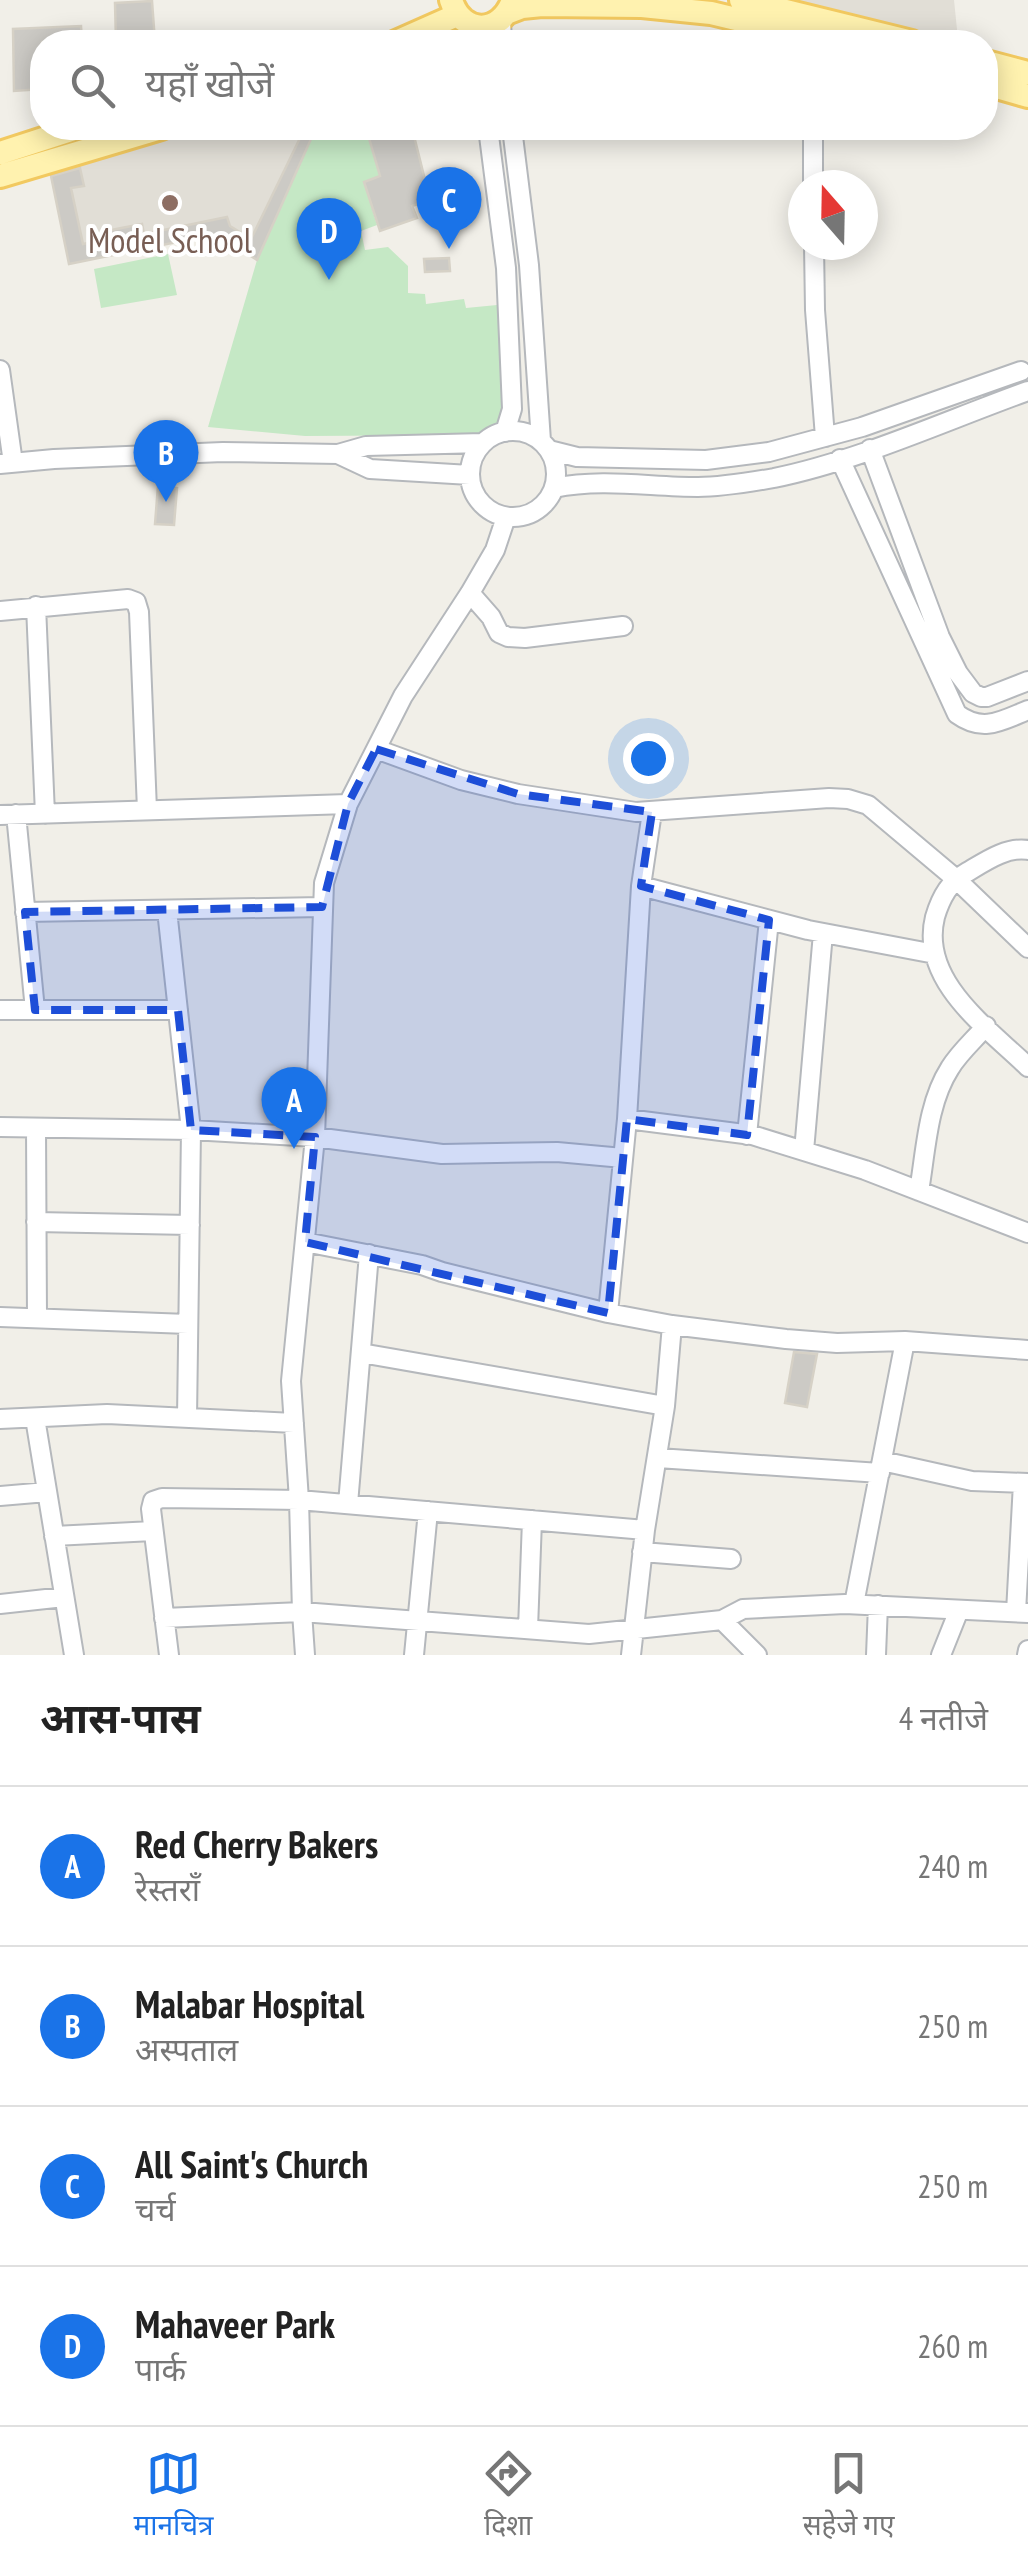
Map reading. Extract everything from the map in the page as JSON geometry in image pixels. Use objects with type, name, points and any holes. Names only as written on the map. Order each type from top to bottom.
[{"type":"main road","points":[[741,0],[863,30]]},
{"type":"main road","points":[[433,30],[463,20],[478,27],[490,26],[522,7],[542,4],[642,6],[711,14],[777,30]]},
{"type":"main road","points":[[998,65],[1028,72]]},
{"type":"main road","points":[[998,87],[1028,96]]},
{"type":"main road","points":[[0,153],[40,140]]},
{"type":"main road","points":[[0,163],[77,140]]},
{"type":"main road","points":[[0,176],[120,140]]},
{"type":"street","points":[[490,140],[506,268],[512,409],[505,432]]},
{"type":"street","points":[[483,442],[473,458],[470,476],[475,494],[488,509],[506,516],[526,515],[543,505],[554,488],[556,474],[545,446],[530,264],[514,140]]},
{"type":"street","points":[[813,140],[813,170]]},
{"type":"street","points":[[814,260],[814,310],[825,438]]},
{"type":"street","points":[[0,370],[6,463],[223,452],[338,454],[366,446],[483,442],[518,431],[576,457],[706,460],[769,452],[862,427],[1024,362],[1022,379],[1028,390],[870,449],[775,478],[702,487],[615,482],[554,488]]},
{"type":"street","points":[[870,449],[940,638],[958,672],[980,697],[1028,681]]},
{"type":"street","points":[[338,454],[370,469],[470,476]]},
{"type":"street","points":[[840,459],[956,714],[982,725],[1028,710]]},
{"type":"street","points":[[306,1655],[290,1381],[315,1137],[324,882],[348,804],[404,696],[495,550],[506,516]]},
{"type":"street","points":[[470,593],[491,616],[499,633],[508,637],[623,626]]},
{"type":"street","points":[[0,611],[128,598],[138,606],[147,810]]},
{"type":"street","points":[[36,606],[44,814]]},
{"type":"street","points":[[376,749],[460,780],[518,794],[636,812],[829,798],[860,802],[956,878],[1028,948]]},
{"type":"street","points":[[35,1010],[25,912],[8,815],[348,804]]},
{"type":"street","points":[[608,1314],[627,1119],[642,886],[652,812]]},
{"type":"street","points":[[1028,850],[1022,848],[993,857],[956,878],[939,902],[932,930],[938,966],[957,998],[1028,1067]]},
{"type":"street","points":[[642,886],[823,933],[936,954]]},
{"type":"street","points":[[25,912],[322,908]]},
{"type":"street","points":[[167,910],[191,1130],[186,1418]]},
{"type":"street","points":[[747,1134],[769,920]]},
{"type":"street","points":[[804,1152],[823,933]]},
{"type":"street","points":[[0,1010],[178,1010]]},
{"type":"street","points":[[919,1191],[932,1112],[940,1089],[950,1068],[986,1026]]},
{"type":"street","points":[[627,1119],[747,1134],[865,1170],[1028,1233]]},
{"type":"street","points":[[0,1127],[191,1130],[315,1137],[442,1154],[558,1152],[623,1158]]},
{"type":"street","points":[[36,1128],[37,1318]]},
{"type":"street","points":[[36,1222],[190,1224]]},
{"type":"street","points":[[305,1242],[422,1265],[608,1314],[672,1325],[786,1340],[905,1340],[1028,1350]]},
{"type":"street","points":[[348,1504],[369,1254]]},
{"type":"street","points":[[0,1316],[188,1324]]},
{"type":"street","points":[[630,1655],[644,1530],[665,1406],[672,1325]]},
{"type":"street","points":[[854,1604],[905,1340]]},
{"type":"street","points":[[361,1353],[665,1406]]},
{"type":"street","points":[[0,1419],[107,1414],[294,1423]]},
{"type":"street","points":[[34,1418],[74,1655]]},
{"type":"street","points":[[164,1618],[302,1612],[588,1634],[722,1620],[744,1610],[854,1604],[1022,1612],[1026,1483],[881,1467],[658,1458]]},
{"type":"street","points":[[0,1496],[47,1492]]},
{"type":"street","points":[[169,1655],[151,1510],[154,1501],[162,1498],[299,1500],[644,1530]]},
{"type":"street","points":[[414,1655],[428,1511]]},
{"type":"street","points":[[528,1629],[532,1520]]},
{"type":"street","points":[[54,1536],[152,1531]]},
{"type":"street","points":[[642,1552],[731,1559]]},
{"type":"street","points":[[0,1604],[64,1598]]},
{"type":"street","points":[[876,1655],[878,1606]]},
{"type":"street","points":[[940,1655],[958,1610]]},
{"type":"street","points":[[722,1620],[756,1655]]},
{"type":"highlighted area","points":[[376,749],[518,794],[652,812],[641,886],[769,920],[747,1135],[627,1119],[608,1313],[305,1242],[315,1137],[191,1130],[178,1010],[35,1010],[25,912],[322,907],[348,804]]},
{"type":"shaded area","points":[[790,0],[954,0],[957,30],[919,30]]},
{"type":"shaded area","name":"Model School","points":[[149,140],[311,140],[257,260],[216,234],[69,264],[50,171],[79,165],[97,155]]},
{"type":"green space","points":[[311,140],[370,140],[380,176],[364,183],[377,225],[361,231],[365,250],[388,247],[408,266],[408,293],[425,294],[426,304],[464,299],[466,308],[497,305],[504,420],[484,435],[305,436],[208,427],[257,260]]},
{"type":"green space","points":[[168,254],[177,295],[101,308],[94,269]]},
{"type":"building","points":[[152,1],[154,30],[116,30],[115,3]]},
{"type":"building","points":[[81,26],[81,30],[30,30],[30,90],[14,91],[13,29]]},
{"type":"building","points":[[299,140],[311,140],[257,260],[216,234],[69,264],[51,176],[80,168],[84,186],[71,188],[83,244],[108,239],[106,231],[142,224],[144,234],[227,217],[230,226],[251,239]]},
{"type":"building","points":[[370,140],[415,140],[430,200],[412,206],[417,218],[380,231],[364,182],[380,176]]},
{"type":"building","points":[[449,258],[450,271],[425,272],[424,259]]},
{"type":"building","points":[[158,486],[177,488],[174,525],[155,524]]},
{"type":"building","points":[[794,1352],[817,1354],[807,1407],[785,1403]]},
{"type":"place","name":"Model School","points":[[170,203]]},
{"type":"place","name":"All Saint's Church","points":[[449,249]]},
{"type":"place","name":"Mahaveer Park","points":[[329,280]]},
{"type":"place","name":"Malabar Hospital","points":[[166,502]]},
{"type":"place","name":"Red Cherry Bakers","points":[[294,1149]]}]
